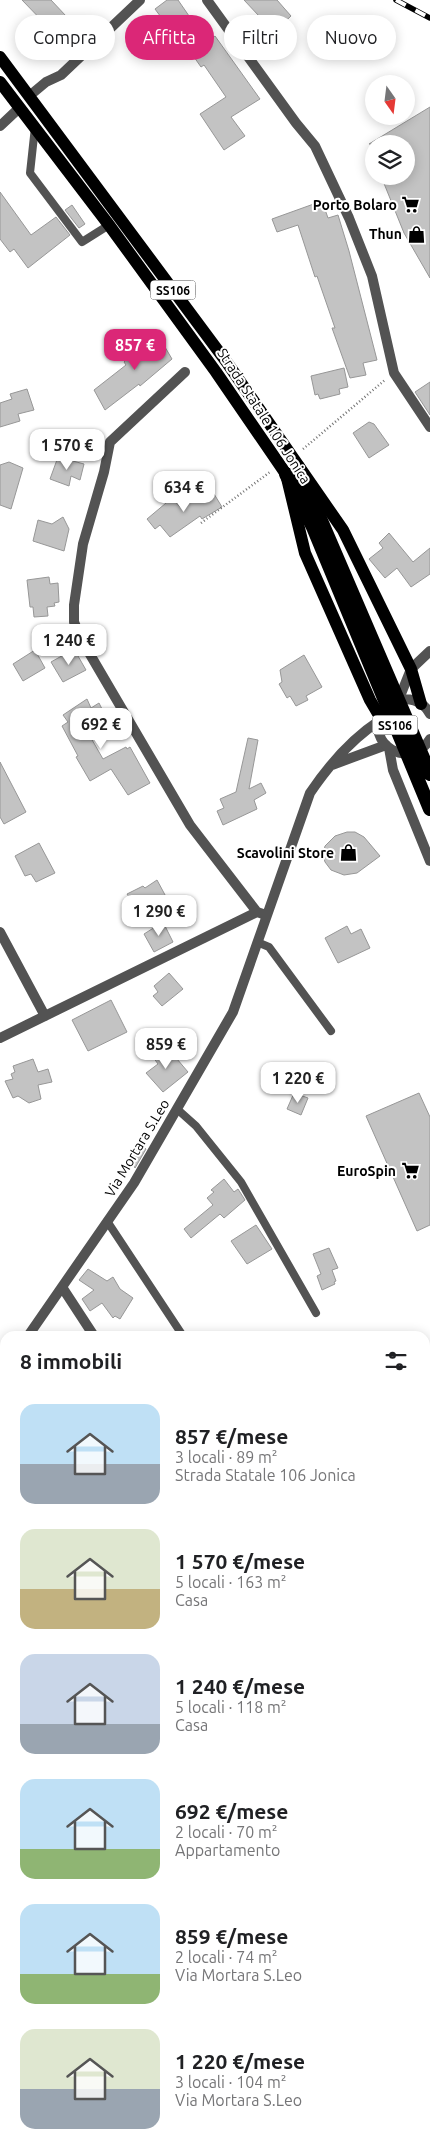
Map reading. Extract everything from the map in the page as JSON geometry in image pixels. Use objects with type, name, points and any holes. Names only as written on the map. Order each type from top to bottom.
[{"type":"highway","name":"Strada Statale 106 Jonica","points":[[292,471],[314,527],[425,774],[430,809]]},
{"type":"main road","name":"Strada Statale 106 Jonica","points":[[0,57],[228,364],[292,471]]},
{"type":"main road","name":"Strada Statale 106 Jonica","points":[[3,85],[109,225],[216,372],[292,471]]},
{"type":"main road","points":[[292,471],[343,530],[411,669],[422,704]]},
{"type":"main road","points":[[292,471],[305,553],[379,719]]},
{"type":"street","points":[[34,92],[46,82],[61,75],[140,0]]},
{"type":"street","points":[[207,0],[296,123],[315,146],[350,218],[372,276],[394,373],[430,428]]},
{"type":"street","points":[[0,126],[15,112]]},
{"type":"street","points":[[0,1038],[262,914],[190,825],[81,639],[74,622],[74,605],[83,544],[104,472],[110,442],[185,372]]},
{"type":"street","points":[[430,651],[411,669],[399,699],[407,699],[422,704],[430,714]]},
{"type":"street","name":"Via Mortara S.Leo","points":[[31,1331],[134,1183],[233,1012],[257,942],[262,914],[310,793],[327,768],[360,734],[379,719],[389,704],[399,699]]},
{"type":"street","points":[[379,719],[379,734],[387,747],[393,770],[430,861]]},
{"type":"street","points":[[327,768],[364,752],[387,747],[401,753],[414,752],[425,746],[430,738]]},
{"type":"street","points":[[0,932],[46,1016]]},
{"type":"street","points":[[62,1287],[91,1331]]},
{"type":"lane","points":[[35,127],[30,173],[82,242],[109,225]]},
{"type":"lane","points":[[257,942],[269,947],[331,1031]]},
{"type":"lane","points":[[177,1109],[196,1126],[241,1182],[316,1313]]},
{"type":"lane","points":[[107,1221],[179,1331]]},
{"type":"path","points":[[302,449],[394,373]]},
{"type":"path","points":[[201,523],[271,471]]},
{"type":"building","points":[[22,0],[51,0],[65,15],[36,15]]},
{"type":"building","points":[[167,0],[178,0],[188,15],[159,15],[155,9]]},
{"type":"building","points":[[244,0],[277,0],[290,15],[258,15]]},
{"type":"building","points":[[215,36],[224,49],[224,60],[232,60],[260,99],[231,117],[245,136],[224,150],[200,114],[226,97],[204,65],[201,67],[196,60],[214,60]]},
{"type":"building","name":"Porto Bolaro","points":[[430,107],[430,278],[404,233],[385,185],[415,185],[415,135],[384,135],[400,125],[415,125],[415,116]]},
{"type":"building","points":[[0,192],[31,235],[56,217],[70,235],[28,268],[14,249],[10,252],[0,239]]},
{"type":"building","points":[[322,201],[328,218],[338,215],[377,360],[363,363],[366,375],[350,378],[332,328],[335,328],[317,276],[315,277],[298,225],[277,232],[272,219]]},
{"type":"building","points":[[72,205],[85,224],[79,228],[65,210]]},
{"type":"building","points":[[155,330],[172,359],[140,386],[139,384],[105,410],[94,390],[126,365],[124,362]]},
{"type":"building","points":[[344,368],[348,387],[339,389],[340,394],[320,399],[318,394],[315,395],[311,376]]},
{"type":"building","points":[[430,382],[430,415],[415,392]]},
{"type":"building","points":[[27,389],[34,410],[18,414],[20,421],[0,427],[0,403],[12,399],[10,394]]},
{"type":"building","points":[[369,422],[374,424],[389,445],[369,458],[353,433]]},
{"type":"building","points":[[58,457],[84,464],[80,480],[71,476],[69,486],[50,479]]},
{"type":"building","points":[[9,462],[23,468],[11,509],[0,505],[0,465]]},
{"type":"building","points":[[211,489],[222,507],[202,519],[200,516],[170,537],[160,525],[155,529],[147,519],[172,498],[180,507]]},
{"type":"building","points":[[63,517],[69,529],[64,551],[33,541],[38,520],[52,524]]},
{"type":"building","points":[[389,533],[413,562],[430,548],[430,574],[411,587],[397,568],[385,578],[369,559],[383,548],[379,543]]},
{"type":"building","points":[[49,577],[50,584],[58,583],[59,602],[54,603],[55,606],[47,607],[48,616],[34,617],[33,607],[30,607],[27,580]]},
{"type":"building","points":[[74,649],[86,670],[63,682],[51,662]]},
{"type":"building","points":[[35,650],[45,668],[23,681],[13,664]]},
{"type":"building","points":[[304,655],[322,687],[306,696],[308,700],[296,706],[290,696],[287,698],[279,684],[282,682],[280,670]]},
{"type":"building","points":[[87,699],[91,708],[99,703],[107,719],[87,731],[103,759],[126,747],[127,749],[130,747],[150,783],[128,795],[111,769],[90,781],[76,757],[78,756],[62,726],[68,722],[63,715]]},
{"type":"building","points":[[248,738],[258,740],[249,789],[261,783],[266,793],[254,800],[257,809],[223,825],[217,811],[224,808],[220,799],[236,792]]},
{"type":"building","points":[[0,762],[26,812],[4,824],[0,817]]},
{"type":"building","points":[[347,832],[355,832],[364,837],[380,856],[357,873],[344,875],[331,870],[325,862],[323,855],[325,846],[335,836]]},
{"type":"building","points":[[39,843],[55,873],[36,882],[31,874],[25,876],[15,856]]},
{"type":"building","points":[[157,880],[171,906],[158,914],[152,900],[134,910],[127,898],[129,897],[127,894],[143,886],[145,888]]},
{"type":"building","points":[[163,922],[173,942],[154,952],[144,934]]},
{"type":"building","points":[[347,926],[351,934],[361,929],[370,948],[338,963],[325,938]]},
{"type":"building","points":[[169,973],[183,989],[162,1006],[153,996],[158,992],[154,986]]},
{"type":"building","points":[[111,1000],[127,1032],[88,1051],[72,1020]]},
{"type":"building","points":[[166,1046],[188,1072],[163,1092],[146,1073],[158,1064],[153,1057]]},
{"type":"building","points":[[33,1059],[38,1072],[48,1069],[52,1082],[38,1085],[41,1099],[29,1103],[18,1096],[13,1098],[5,1081],[13,1079],[11,1074],[15,1072],[13,1066]]},
{"type":"building","points":[[294,1093],[308,1098],[301,1115],[287,1109]]},
{"type":"building","name":"EuroSpin","points":[[419,1093],[430,1117],[430,1225],[417,1231],[366,1116]]},
{"type":"building","points":[[139,1144],[146,1149],[135,1168],[130,1159]]},
{"type":"building","points":[[224,1179],[234,1192],[238,1189],[245,1200],[224,1218],[220,1214],[191,1238],[184,1229],[213,1205],[207,1198],[214,1192],[211,1190]]},
{"type":"building","points":[[256,1225],[272,1249],[247,1264],[231,1241]]},
{"type":"building","points":[[329,1248],[338,1268],[332,1270],[336,1281],[334,1282],[335,1284],[322,1290],[317,1276],[321,1274],[313,1254]]},
{"type":"building","points":[[88,1269],[107,1281],[113,1277],[120,1289],[133,1298],[120,1319],[115,1316],[113,1318],[102,1303],[90,1311],[82,1299],[94,1290],[79,1280]]},
{"type":"railway","points":[[396,0],[430,18]]},
{"type":"place","name":"Porto Bolaro","points":[[411,205]]},
{"type":"place","name":"Thun","points":[[416,234]]},
{"type":"place","name":"Scavolini Store","points":[[348,853]]},
{"type":"place","name":"EuroSpin","points":[[410,1171]]}]
